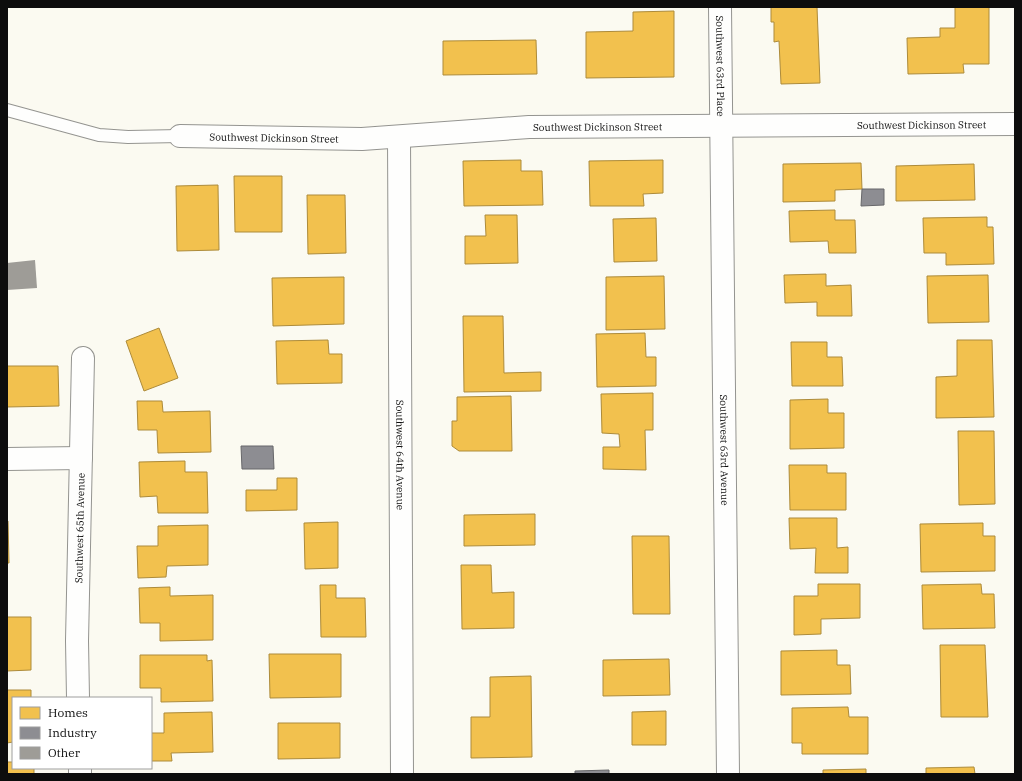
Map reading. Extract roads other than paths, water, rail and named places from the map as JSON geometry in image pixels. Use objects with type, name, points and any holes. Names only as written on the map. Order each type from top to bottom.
[{"type":"street","name":"Southwest 63rd Place","points":[[720,7],[721,126]]},
{"type":"street","name":"Southwest Dickinson Street","points":[[180,136],[362,139],[529,127],[1015,124]]},
{"type":"street","name":"Southwest 63rd Avenue","points":[[721,126],[728,774]]},
{"type":"street","name":"Southwest 64th Avenue","points":[[399,137],[402,774]]},
{"type":"street","name":"Southwest 65th Avenue","points":[[78,697],[77,641],[83,358]]},
{"type":"street","points":[[7,459],[81,458]]},
{"type":"lane","points":[[7,110],[99,135],[128,137],[180,136]]}]
